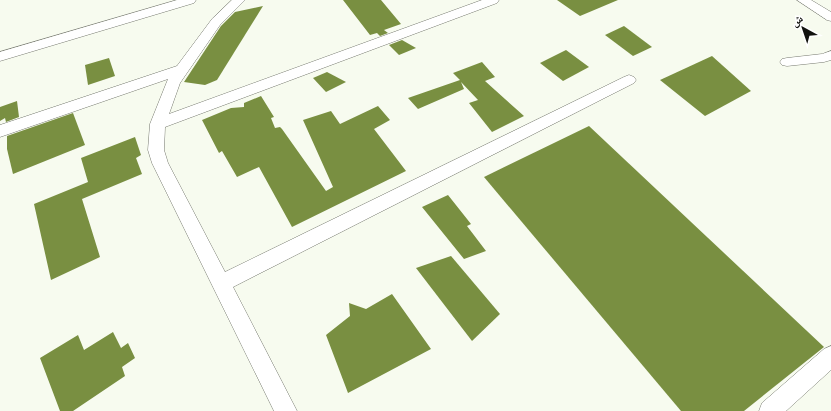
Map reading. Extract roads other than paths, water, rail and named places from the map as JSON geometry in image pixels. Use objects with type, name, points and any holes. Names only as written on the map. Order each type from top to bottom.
[{"type":"street","points":[[0,56],[190,0]]},
{"type":"street","points":[[236,0],[216,22],[180,70],[170,90],[158,124],[156,150],[160,163],[286,411]]},
{"type":"street","points":[[158,124],[493,0]]},
{"type":"street","points":[[803,0],[831,17]]},
{"type":"street","points":[[788,62],[824,58],[831,55]]},
{"type":"street","points":[[0,131],[180,70]]},
{"type":"street","points":[[222,283],[629,80]]},
{"type":"street","points":[[770,411],[831,356]]}]
